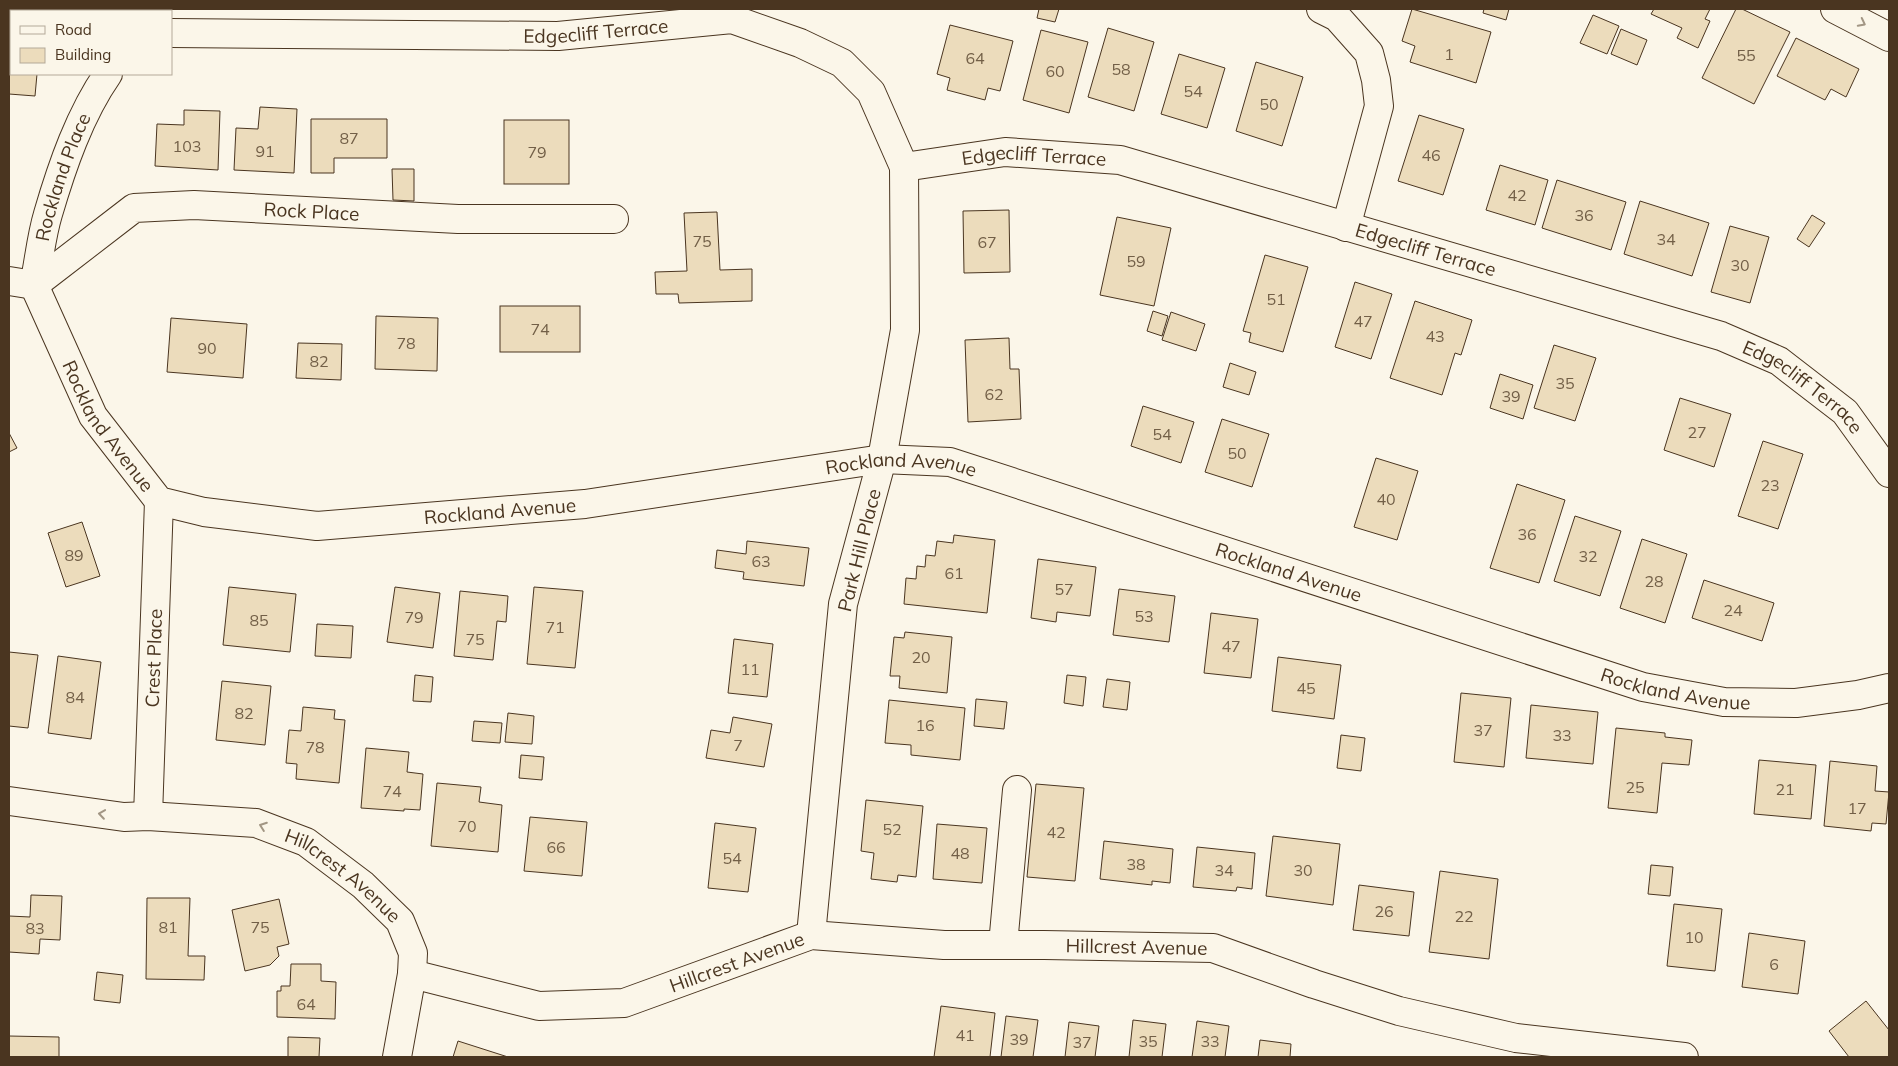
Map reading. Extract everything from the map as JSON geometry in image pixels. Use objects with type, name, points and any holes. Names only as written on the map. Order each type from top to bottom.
[{"type":"street","points":[[1321,9],[1337,17],[1370,53],[1379,106],[1346,227]]},
{"type":"street","points":[[1835,9],[1889,37]]},
{"type":"street","name":"Edgecliff Terrace","points":[[172,33],[558,36],[732,20],[800,43],[842,63],[871,92],[904,167],[1004,152],[1120,160],[1721,336],[1779,361],[1845,412],[1889,473]]},
{"type":"street","name":"Rockland Place","points":[[21,283],[68,155],[94,94],[107,75]]},
{"type":"street","name":"Park Hill Place","points":[[812,935],[843,604],[882,459],[905,330],[904,167]]},
{"type":"street","name":"Rock Place","points":[[21,283],[134,208],[194,205],[458,219],[614,219]]},
{"type":"street","name":"Rockland Avenue","points":[[21,283],[93,416],[159,501],[204,512],[317,526],[585,504],[882,459],[950,462],[1643,687],[1724,702],[1796,703],[1858,695],[1889,688]]},
{"type":"street","name":"Crest Place","points":[[148,816],[159,501]]},
{"type":"street","points":[[1003,945],[1017,790]]},
{"type":"street","name":"Hillcrest Avenue","points":[[9,801],[124,817],[148,816],[256,823],[306,842],[363,885],[400,922],[413,953],[412,974],[539,1006],[624,1002],[812,935],[944,946],[1213,948],[1399,1012],[1516,1038],[1684,1057]]},
{"type":"street","points":[[397,1057],[412,974]]},
{"type":"building","points":[[1039,9],[1059,9],[1055,22],[1037,18]]},
{"type":"building","points":[[1412,9],[1491,32],[1476,83],[1410,62],[1415,46],[1402,41]]},
{"type":"building","points":[[1484,9],[1509,9],[1506,20],[1483,13]]},
{"type":"building","points":[[1654,9],[1710,9],[1705,19],[1710,21],[1698,48],[1677,38],[1682,28],[1651,14]]},
{"type":"building","points":[[1736,9],[1742,9],[1790,32],[1754,104],[1702,78]]},
{"type":"building","points":[[1593,15],[1619,26],[1607,54],[1580,43]]},
{"type":"building","points":[[950,25],[1013,41],[1000,91],[988,88],[985,100],[947,90],[950,78],[937,74]]},
{"type":"building","points":[[1108,28],[1154,42],[1134,111],[1088,97]]},
{"type":"building","points":[[1621,29],[1647,40],[1637,65],[1611,54]]},
{"type":"building","points":[[1041,30],[1088,42],[1069,113],[1023,100]]},
{"type":"building","points":[[1796,38],[1859,69],[1846,97],[1831,89],[1825,100],[1777,76]]},
{"type":"building","points":[[10,50],[10,75],[37,75],[35,96],[9,94]]},
{"type":"building","points":[[1179,54],[1225,68],[1207,128],[1161,114]]},
{"type":"building","points":[[1256,62],[1303,77],[1282,146],[1236,131]]},
{"type":"building","points":[[260,107],[297,109],[294,173],[234,170],[236,128],[258,129]]},
{"type":"building","points":[[184,110],[220,111],[218,170],[155,166],[157,124],[184,125]]},
{"type":"building","points":[[1419,115],[1464,129],[1443,195],[1398,181]]},
{"type":"building","points":[[311,119],[387,119],[387,158],[334,158],[334,173],[311,173]]},
{"type":"building","points":[[504,120],[569,120],[569,184],[504,184]]},
{"type":"building","points":[[1500,165],[1548,180],[1535,225],[1486,210]]},
{"type":"building","points":[[392,169],[414,169],[414,201],[393,200]]},
{"type":"building","points":[[1557,180],[1626,202],[1611,250],[1542,228]]},
{"type":"building","points":[[1640,201],[1709,223],[1692,276],[1624,254]]},
{"type":"building","points":[[1009,210],[1010,272],[964,273],[963,211]]},
{"type":"building","points":[[717,212],[720,270],[752,269],[752,301],[679,303],[678,294],[656,294],[655,272],[687,271],[684,213]]},
{"type":"building","points":[[1812,215],[1825,223],[1809,247],[1797,239]]},
{"type":"building","points":[[1117,217],[1171,228],[1154,306],[1100,295]]},
{"type":"building","points":[[1730,226],[1769,237],[1750,303],[1711,292]]},
{"type":"building","points":[[1265,255],[1308,267],[1283,352],[1249,342],[1251,333],[1243,331]]},
{"type":"building","points":[[1355,282],[1392,294],[1371,359],[1335,347]]},
{"type":"building","points":[[1415,301],[1472,320],[1461,355],[1455,353],[1442,395],[1390,378]]},
{"type":"building","points":[[500,306],[580,306],[580,352],[500,352]]},
{"type":"building","points":[[1153,311],[1168,316],[1162,336],[1147,331]]},
{"type":"building","points":[[1171,312],[1205,324],[1196,351],[1162,340]]},
{"type":"building","points":[[376,316],[438,318],[437,371],[375,369]]},
{"type":"building","points":[[171,318],[247,324],[243,378],[167,372]]},
{"type":"building","points":[[1009,338],[1010,369],[1019,369],[1021,419],[968,422],[965,340]]},
{"type":"building","points":[[298,343],[342,344],[341,380],[296,378]]},
{"type":"building","points":[[1554,345],[1596,358],[1575,421],[1534,408]]},
{"type":"building","points":[[1230,363],[1256,372],[1249,395],[1223,387]]},
{"type":"building","points":[[1500,374],[1533,385],[1523,419],[1490,408]]},
{"type":"building","points":[[1680,398],[1731,414],[1714,467],[1664,450]]},
{"type":"building","points":[[1143,406],[1194,422],[1181,463],[1131,446]]},
{"type":"building","points":[[1222,419],[1269,434],[1252,487],[1205,472]]},
{"type":"building","points":[[9,433],[17,448],[9,452]]},
{"type":"building","points":[[1763,441],[1803,454],[1778,529],[1738,516]]},
{"type":"building","points":[[1376,458],[1418,471],[1397,540],[1354,527]]},
{"type":"building","points":[[1517,484],[1565,500],[1539,583],[1490,568]]},
{"type":"building","points":[[1575,516],[1621,531],[1600,596],[1554,581]]},
{"type":"building","points":[[82,522],[100,576],[66,587],[48,533]]},
{"type":"building","points":[[954,535],[995,540],[987,613],[904,604],[906,578],[916,579],[917,566],[925,567],[926,555],[935,556],[937,541],[953,543]]},
{"type":"building","points":[[1642,539],[1687,554],[1665,623],[1620,608]]},
{"type":"building","points":[[747,541],[809,548],[804,586],[743,579],[744,572],[715,568],[717,550],[746,554]]},
{"type":"building","points":[[1038,559],[1096,567],[1090,616],[1057,612],[1056,622],[1031,618]]},
{"type":"building","points":[[1704,580],[1774,603],[1762,641],[1692,618]]},
{"type":"building","points":[[229,587],[296,594],[290,652],[223,645]]},
{"type":"building","points":[[395,587],[440,593],[433,648],[387,642]]},
{"type":"building","points":[[534,587],[583,591],[575,668],[527,664]]},
{"type":"building","points":[[1119,589],[1175,596],[1169,642],[1113,635]]},
{"type":"building","points":[[460,591],[508,596],[506,622],[497,621],[493,660],[454,656]]},
{"type":"building","points":[[1211,613],[1258,619],[1251,678],[1204,673]]},
{"type":"building","points":[[317,624],[353,626],[351,658],[315,656]]},
{"type":"building","points":[[905,632],[952,637],[947,693],[899,688],[900,676],[890,676],[894,637],[904,638]]},
{"type":"building","points":[[734,639],[773,644],[767,697],[728,693]]},
{"type":"building","points":[[9,652],[38,655],[28,728],[9,726]]},
{"type":"building","points":[[58,656],[101,662],[91,739],[48,733]]},
{"type":"building","points":[[1278,657],[1341,665],[1334,719],[1272,711]]},
{"type":"building","points":[[415,675],[433,677],[431,702],[413,701]]},
{"type":"building","points":[[1067,675],[1086,677],[1083,706],[1064,703]]},
{"type":"building","points":[[1107,679],[1130,682],[1127,710],[1103,707]]},
{"type":"building","points":[[222,681],[271,686],[265,745],[216,740]]},
{"type":"building","points":[[1461,693],[1511,698],[1504,767],[1454,762]]},
{"type":"building","points":[[976,699],[1007,702],[1004,729],[974,726]]},
{"type":"building","points":[[889,700],[965,708],[960,760],[911,755],[911,745],[885,743]]},
{"type":"building","points":[[1531,705],[1598,712],[1593,764],[1526,758]]},
{"type":"building","points":[[303,707],[335,710],[334,719],[345,720],[339,783],[296,779],[297,764],[286,763],[289,730],[301,731]]},
{"type":"building","points":[[508,713],[534,716],[532,744],[505,742]]},
{"type":"building","points":[[733,717],[772,724],[764,767],[706,758],[711,730],[730,733]]},
{"type":"building","points":[[474,721],[502,723],[500,743],[472,741]]},
{"type":"building","points":[[1616,728],[1665,733],[1665,737],[1692,740],[1689,765],[1662,763],[1657,813],[1608,808]]},
{"type":"building","points":[[1341,735],[1365,738],[1361,771],[1337,768]]},
{"type":"building","points":[[366,748],[409,752],[407,772],[423,774],[420,810],[404,809],[404,811],[361,808]]},
{"type":"building","points":[[521,755],[544,757],[542,780],[519,778]]},
{"type":"building","points":[[1759,760],[1816,765],[1811,819],[1754,814]]},
{"type":"building","points":[[1830,761],[1877,766],[1875,791],[1889,792],[1886,824],[1872,823],[1871,831],[1824,826]]},
{"type":"building","points":[[437,783],[481,787],[479,802],[502,805],[498,852],[431,846]]},
{"type":"building","points":[[1036,784],[1084,788],[1075,881],[1027,877]]},
{"type":"building","points":[[866,800],[923,806],[916,877],[898,875],[897,882],[871,879],[874,853],[861,851]]},
{"type":"building","points":[[530,817],[587,822],[582,876],[524,871]]},
{"type":"building","points":[[715,823],[756,828],[748,892],[708,888]]},
{"type":"building","points":[[937,824],[987,828],[982,883],[933,879]]},
{"type":"building","points":[[1273,836],[1340,844],[1333,905],[1266,896]]},
{"type":"building","points":[[1104,841],[1173,849],[1170,883],[1152,881],[1152,885],[1100,879]]},
{"type":"building","points":[[1197,847],[1255,853],[1252,889],[1237,887],[1236,891],[1193,887]]},
{"type":"building","points":[[1651,865],[1673,867],[1670,896],[1648,894]]},
{"type":"building","points":[[1440,871],[1498,879],[1489,959],[1429,952]]},
{"type":"building","points":[[1359,885],[1414,892],[1409,936],[1353,930]]},
{"type":"building","points":[[31,895],[62,896],[60,940],[40,939],[39,954],[9,952],[9,916],[30,917]]},
{"type":"building","points":[[147,898],[190,898],[188,956],[205,956],[204,980],[146,979]]},
{"type":"building","points":[[279,899],[289,944],[277,947],[279,956],[270,965],[245,971],[232,910]]},
{"type":"building","points":[[1674,904],[1722,909],[1715,971],[1667,966]]},
{"type":"building","points":[[1749,933],[1805,941],[1798,994],[1742,987]]},
{"type":"building","points":[[291,964],[321,964],[321,981],[336,982],[335,1019],[277,1017],[277,991],[281,991],[281,986],[290,986]]},
{"type":"building","points":[[97,972],[123,975],[120,1003],[94,1000]]},
{"type":"building","points":[[1866,1001],[1889,1030],[1889,1057],[1849,1057],[1829,1031]]},
{"type":"building","points":[[941,1006],[995,1013],[990,1057],[934,1057]]},
{"type":"building","points":[[1006,1016],[1038,1020],[1033,1057],[1001,1057]]},
{"type":"building","points":[[1133,1020],[1166,1024],[1162,1057],[1129,1057]]},
{"type":"building","points":[[1197,1021],[1229,1026],[1225,1057],[1192,1057]]},
{"type":"building","points":[[1069,1022],[1099,1026],[1095,1057],[1065,1057]]},
{"type":"building","points":[[9,1036],[59,1037],[59,1057],[9,1057]]},
{"type":"building","points":[[288,1037],[320,1038],[319,1057],[288,1057]]},
{"type":"building","points":[[1260,1040],[1291,1044],[1290,1057],[1258,1057]]},
{"type":"building","points":[[458,1041],[508,1057],[453,1057]]}]
